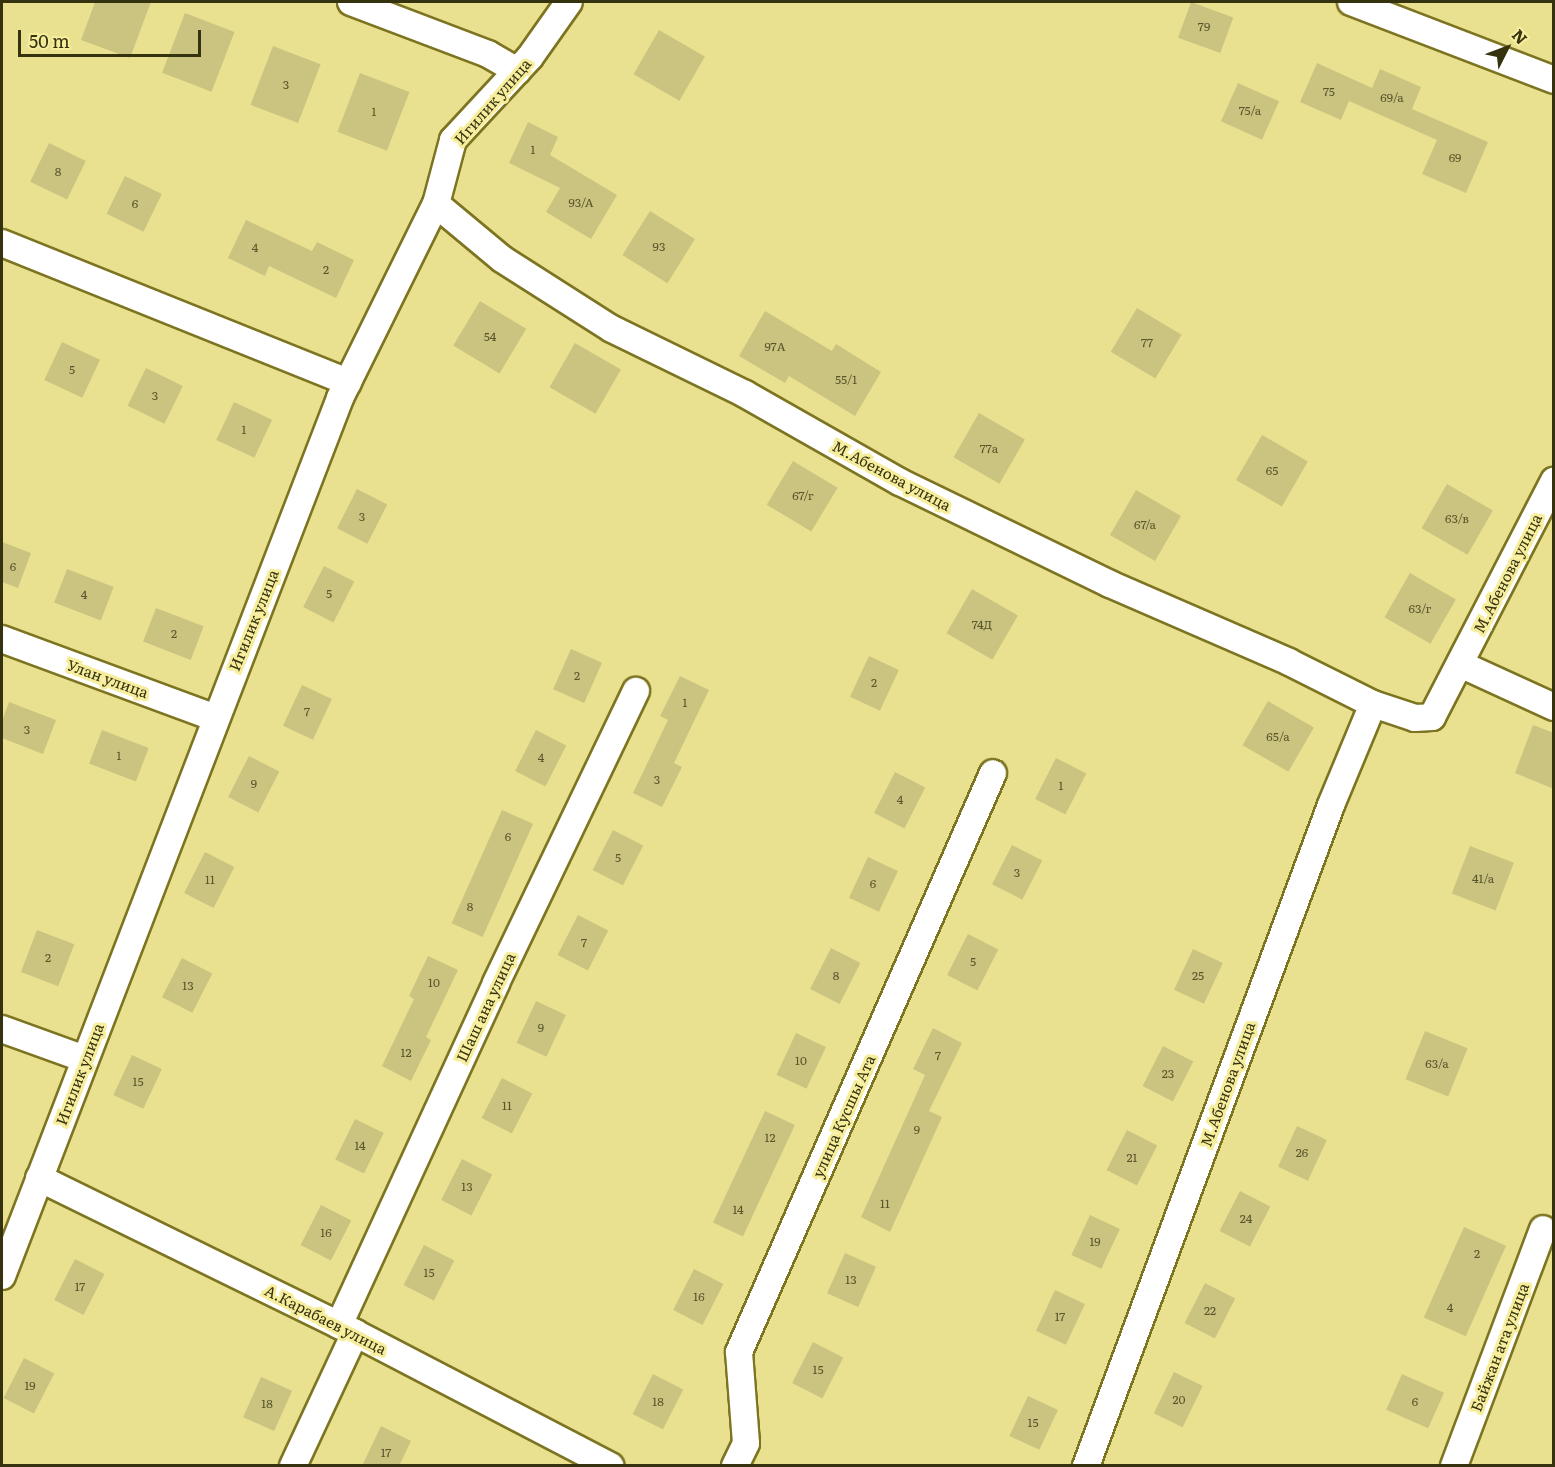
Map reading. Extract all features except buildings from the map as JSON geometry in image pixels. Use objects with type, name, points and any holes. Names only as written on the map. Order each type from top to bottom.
[{"type":"street","points":[[351,2],[488,54],[518,71]]},
{"type":"street","name":"Игилик улица","points":[[2,1276],[215,718],[348,382],[435,204],[453,140],[518,71],[569,2]]},
{"type":"street","points":[[1351,2],[1554,80]]},
{"type":"street","name":"М.Абенова улица","points":[[435,204],[502,259],[612,328],[745,393],[900,482],[1110,584],[1289,662],[1373,704],[1415,718],[1432,717],[1554,482]]},
{"type":"street","points":[[2,243],[348,382]]},
{"type":"street","name":"Улан улица","points":[[2,639],[215,718]]},
{"type":"street","points":[[1460,664],[1554,707]]},
{"type":"street","name":"Шаш ана улица","points":[[293,1466],[347,1329],[496,983],[636,691]]},
{"type":"street","name":"М.Абенова улица","points":[[1086,1466],[1330,805],[1373,704]]},
{"type":"street","name":"улица Кусшы Ата","points":[[735,1466],[746,1443],[739,1352],[993,772]]},
{"type":"street","points":[[2,1029],[85,1059]]},
{"type":"street","name":"А.Карабаев улица","points":[[39,1178],[347,1329],[610,1466]]},
{"type":"street","name":"Байжан ата улица","points":[[1454,1466],[1543,1229]]}]
